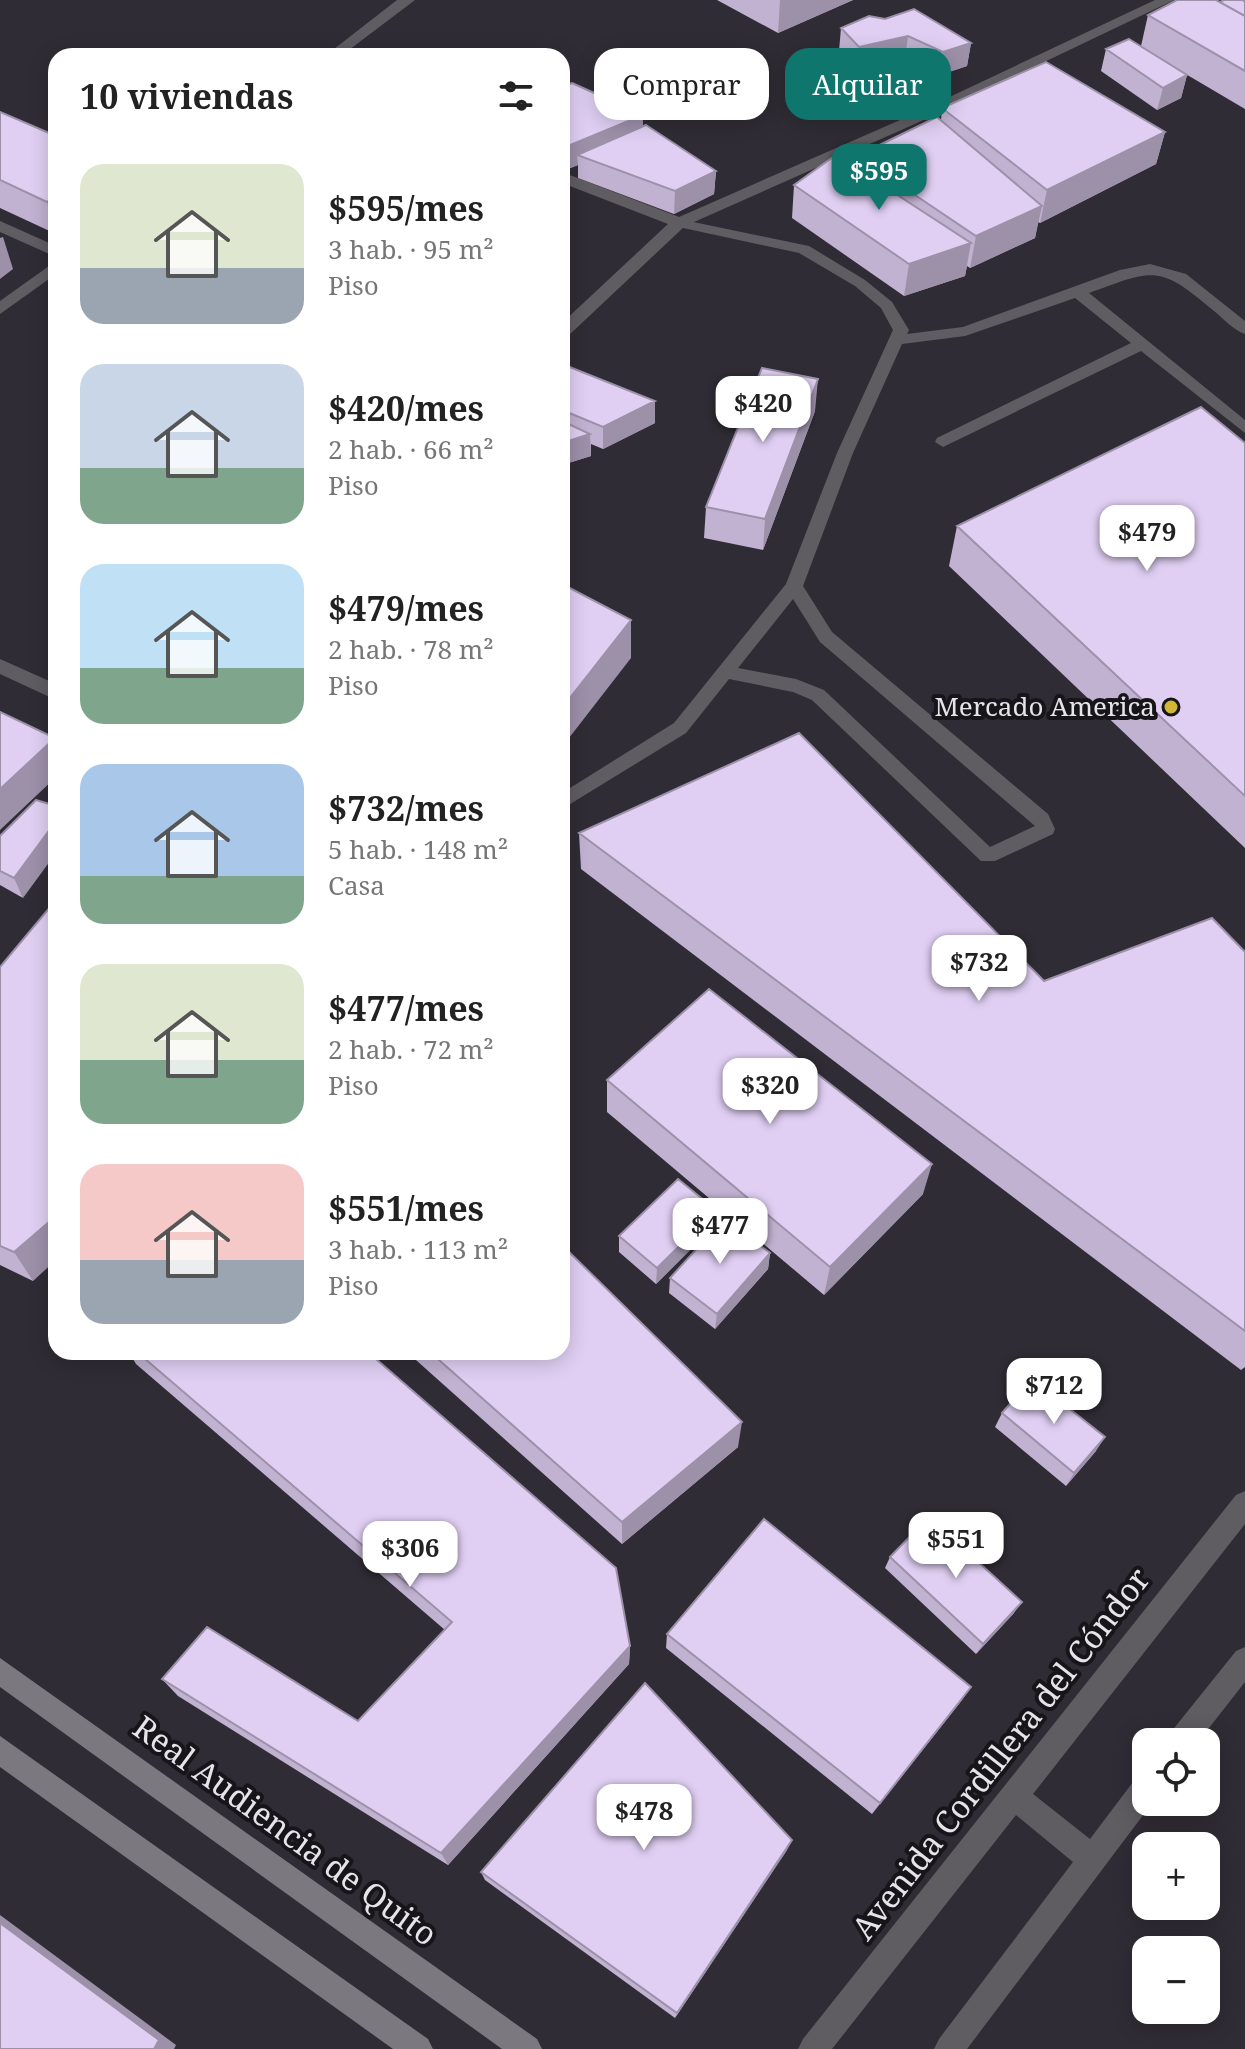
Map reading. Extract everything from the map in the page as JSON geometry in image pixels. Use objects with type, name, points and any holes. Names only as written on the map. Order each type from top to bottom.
[{"type":"main road","name":"Real Audiencia de Quito","points":[[0,1671],[527,2049]]},
{"type":"main road","points":[[0,1750],[418,2049]]},
{"type":"street","points":[[342,48],[392,8],[408,0]]},
{"type":"street","points":[[570,325],[679,223],[912,120],[1167,0]]},
{"type":"street","points":[[570,180],[679,223]]},
{"type":"street","points":[[0,226],[48,248]]},
{"type":"street","points":[[0,309],[48,272]]},
{"type":"street","points":[[0,666],[48,689]]},
{"type":"street","name":"Avenida Cordillera del Cóndor","points":[[813,2049],[1245,1504]]},
{"type":"street","points":[[1192,1728],[1245,1660]]},
{"type":"street","points":[[1015,1797],[1092,1859]]},
{"type":"street","points":[[949,2049],[1132,1806]]},
{"type":"lane","points":[[570,797],[680,728],[794,586],[845,453],[901,330],[887,305],[860,283],[804,249],[679,223]]},
{"type":"lane","points":[[897,339],[919,341],[967,330],[1133,271],[1173,273],[1245,329]]},
{"type":"lane","points":[[1078,292],[1245,428]]},
{"type":"lane","points":[[943,442],[1142,344]]},
{"type":"lane","points":[[726,672],[796,686],[818,695],[988,856],[1046,829],[1041,819],[826,637],[794,586]]},
{"type":"building","points":[[1177,0],[1216,0],[1245,16],[1245,71],[1148,15]]},
{"type":"building","points":[[1243,0],[1245,16],[1220,2]]},
{"type":"building","points":[[914,9],[971,43],[951,49],[934,48],[908,36],[859,47],[841,28],[869,16],[885,19]]},
{"type":"building","points":[[1129,39],[1187,75],[1163,88],[1106,49]]},
{"type":"building","points":[[1046,62],[1165,132],[1047,190],[951,115],[951,104]]},
{"type":"building","points":[[570,84],[594,93],[594,120],[631,120],[570,145]]},
{"type":"building","points":[[0,112],[48,133],[48,201],[0,180]]},
{"type":"building","points":[[931,120],[941,120],[1042,206],[976,236],[857,156]]},
{"type":"building","points":[[646,125],[716,171],[675,191],[577,155]]},
{"type":"building","points":[[836,155],[971,243],[909,264],[794,185]]},
{"type":"building","points":[[570,367],[655,401],[603,427],[570,413]]},
{"type":"building","points":[[762,368],[818,379],[765,519],[706,507]]},
{"type":"building","name":"Mercado America","points":[[1201,407],[1245,443],[1245,796],[957,526]]},
{"type":"building","points":[[570,425],[590,434],[570,440]]},
{"type":"building","points":[[570,588],[631,620],[570,698]]},
{"type":"building","points":[[0,712],[48,735],[48,744],[0,789]]},
{"type":"building","points":[[799,733],[1044,981],[1212,918],[1245,952],[1245,1331],[579,833]]},
{"type":"building","points":[[36,800],[48,804],[48,832],[14,878],[0,871],[0,836]]},
{"type":"building","points":[[48,910],[48,1223],[14,1252],[0,1246],[0,967]]},
{"type":"building","points":[[709,989],[932,1164],[830,1267],[607,1080]]},
{"type":"building","points":[[678,1179],[716,1210],[657,1268],[619,1236]]},
{"type":"building","points":[[724,1219],[770,1253],[717,1314],[670,1278]]},
{"type":"building","points":[[570,1253],[742,1422],[622,1522],[439,1360],[570,1360]]},
{"type":"building","points":[[146,1360],[377,1360],[616,1568],[630,1646],[441,1853],[162,1679],[207,1627],[358,1721],[452,1622]]},
{"type":"building","points":[[1032,1379],[1105,1437],[1074,1473],[1002,1413]]},
{"type":"building","points":[[929,1517],[1022,1602],[983,1644],[890,1557]]},
{"type":"building","points":[[764,1519],[971,1687],[880,1803],[667,1634]]},
{"type":"building","points":[[645,1683],[792,1840],[677,2013],[481,1872]]},
{"type":"building","points":[[0,1923],[159,2040],[154,2049],[0,2049]]},
{"type":"place","name":"Mercado America","points":[[1171,707]]}]
